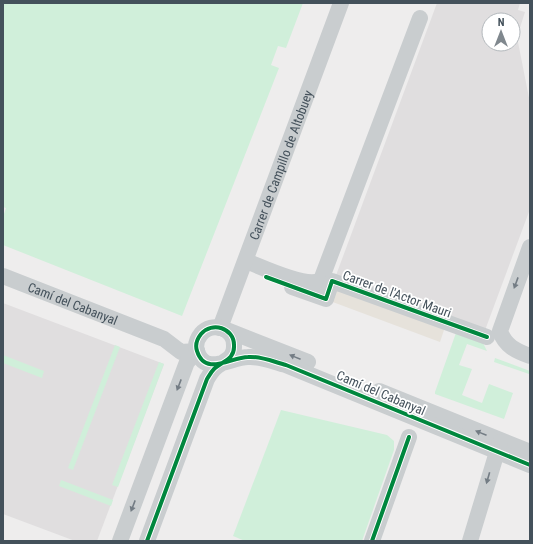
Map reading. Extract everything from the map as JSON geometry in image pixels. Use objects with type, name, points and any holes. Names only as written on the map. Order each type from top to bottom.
[{"type":"street","name":"Carrer de Campillo de Altobuey","points":[[222,328],[341,3]]},
{"type":"street","points":[[246,262],[303,282],[316,283],[321,280],[325,274],[420,18]]},
{"type":"street","points":[[530,247],[502,321],[500,331],[503,340],[511,347],[530,356]]},
{"type":"street","name":"Camí del Cabanyal","points":[[3,276],[164,339],[188,355]]},
{"type":"street","name":"Carrer de l'Actor Mauri","points":[[266,277],[326,299],[332,281],[486,337]]},
{"type":"street","points":[[120,541],[188,355],[202,333],[210,328],[222,328],[230,334],[234,345],[231,356],[214,368],[207,379],[148,541]]},
{"type":"street","name":"Camí del Cabanyal","points":[[222,328],[498,447],[530,465]]},
{"type":"street","name":"Camí del Cabanyal","points":[[164,339],[188,339],[202,333]]},
{"type":"street","points":[[188,355],[210,364],[221,364]]},
{"type":"street","name":"Camí del Cabanyal","points":[[221,364],[248,356],[286,365],[498,447],[530,452]]},
{"type":"street","points":[[372,541],[409,437]]},
{"type":"street","points":[[470,541],[498,447]]},
{"type":"shaded area","points":[[437,3],[520,3],[518,10],[525,12],[521,24],[521,12],[481,12],[481,52],[520,52],[530,103],[530,209],[484,333],[335,278]]},
{"type":"shaded area","points":[[3,303],[164,364],[97,541],[75,541],[3,514]]},
{"type":"green space","points":[[3,3],[303,3],[286,48],[278,46],[271,65],[279,68],[182,316],[3,245],[3,217],[6,208],[3,207]]},
{"type":"green space","points":[[457,330],[483,343],[487,351],[467,344],[459,365],[472,369],[462,395],[482,403],[489,384],[513,393],[504,419],[435,394]]},
{"type":"green space","points":[[115,345],[120,347],[73,470],[68,468]]},
{"type":"green space","points":[[3,355],[44,371],[42,378],[3,363]]},
{"type":"green space","points":[[495,358],[530,371],[529,374],[494,362]]},
{"type":"green space","points":[[159,362],[164,364],[118,487],[112,485]]},
{"type":"green space","points":[[281,410],[387,435],[394,441],[394,450],[362,541],[245,541],[233,536]]},
{"type":"green space","points":[[61,480],[113,500],[111,506],[59,486]]},
{"type":"sand","points":[[335,286],[445,327],[440,342],[330,301]]},
{"type":"cycle path","points":[[266,277],[326,299],[332,281],[487,337]]},
{"type":"cycle path","points":[[147,541],[207,379],[217,366],[221,364],[224,362],[227,360],[230,357],[234,350],[233,339],[230,334],[222,328],[216,327],[206,330],[197,340],[196,349],[201,359],[206,363],[219,364],[227,362],[241,358],[253,357],[263,358],[286,365],[530,465]]},
{"type":"cycle path","points":[[372,541],[409,437]]}]
